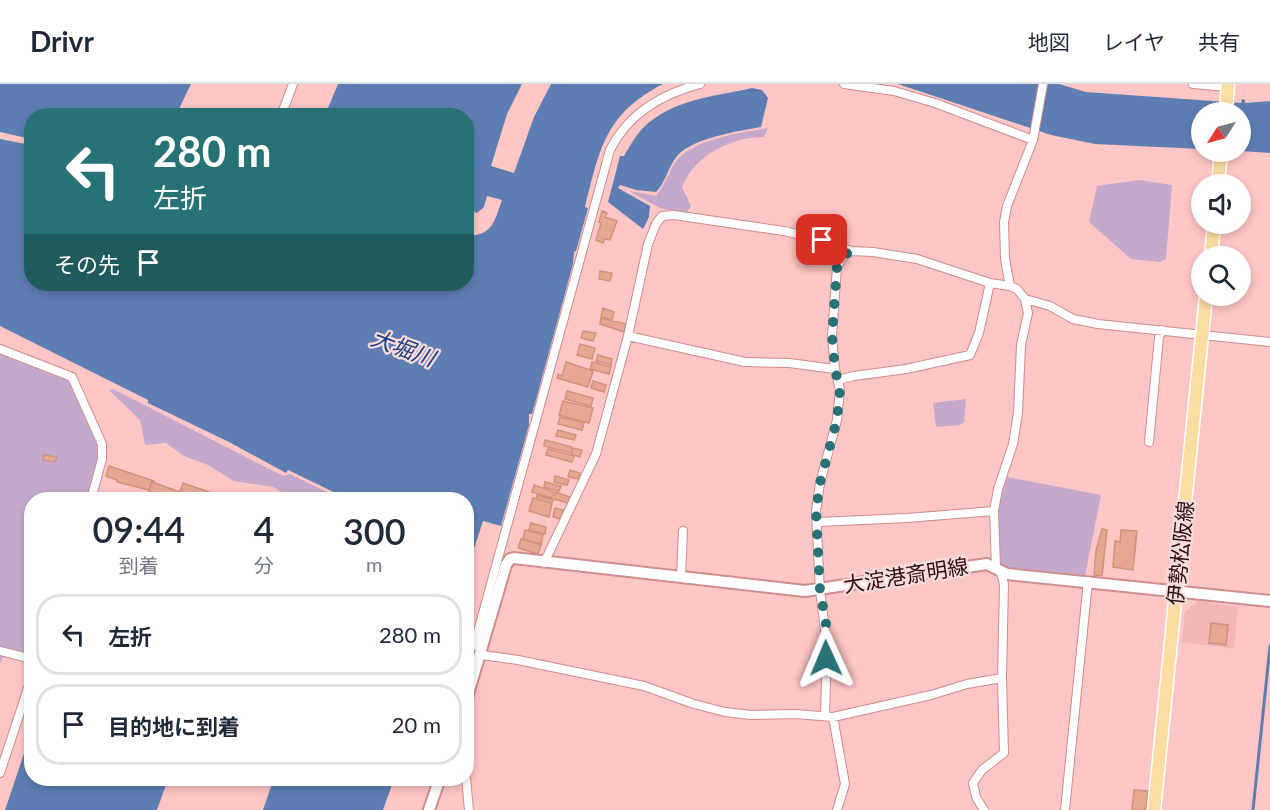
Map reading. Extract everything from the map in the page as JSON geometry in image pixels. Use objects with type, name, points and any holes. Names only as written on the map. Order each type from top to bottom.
[{"type":"main road","name":"伊勢松阪線","points":[[1154,810],[1205,306]]},
{"type":"main road","name":"大淀港斎明線","points":[[474,678],[507,562],[514,558],[792,590],[820,590],[983,564],[998,570],[1270,601]]},
{"type":"main road","points":[[429,810],[437,786]]},
{"type":"street","points":[[284,108],[293,84]]},
{"type":"street","points":[[474,646],[610,150],[625,128],[647,107],[677,90],[700,84]]},
{"type":"street","points":[[844,84],[894,91],[934,103],[1033,140]]},
{"type":"street","points":[[1010,285],[1005,259],[1005,214],[1033,140],[1043,84]]},
{"type":"street","points":[[1193,84],[1228,89]]},
{"type":"street","points":[[544,562],[596,454],[628,336],[648,244],[662,216],[674,215],[784,231],[851,250],[917,259],[990,283],[1010,285],[1017,289],[1025,299],[1028,314],[1021,345],[1018,412],[1013,444],[998,489],[994,511],[998,570],[1004,584],[1002,678],[1004,753],[982,770],[973,783],[973,790],[984,810]]},
{"type":"street","points":[[837,810],[845,784],[829,717],[827,646],[820,590],[816,511],[818,493],[837,420],[840,390],[835,369],[832,336],[837,267],[851,250]]},
{"type":"street","points":[[838,380],[906,369],[970,355],[979,333],[990,283]]},
{"type":"street","points":[[1025,299],[1050,306],[1073,319],[1270,342]]},
{"type":"street","points":[[1149,442],[1159,337],[1162,330]]},
{"type":"street","points":[[628,336],[745,362],[789,363],[835,369]]},
{"type":"street","points":[[0,349],[72,377],[102,444],[102,459],[93,492]]},
{"type":"street","points":[[818,522],[994,511]]},
{"type":"street","points":[[681,577],[683,531]]},
{"type":"street","points":[[1065,810],[1088,581]]},
{"type":"street","points":[[0,651],[24,657]]},
{"type":"street","points":[[482,655],[518,660],[644,686],[694,704],[725,712],[752,715],[829,717],[931,695],[967,684],[1002,678]]},
{"type":"street","points":[[0,773],[24,700]]},
{"type":"street","points":[[467,786],[469,810]]},
{"type":"shaded area","points":[[768,128],[764,137],[727,144],[705,157],[696,166],[682,187],[691,206],[687,212],[662,209],[629,191],[656,196],[674,164],[685,153],[720,138]]},
{"type":"shaded area","points":[[1139,180],[1172,185],[1166,259],[1160,262],[1131,259],[1089,222],[1097,186]]},
{"type":"shaded area","points":[[0,348],[72,377],[102,444],[91,492],[24,492],[24,657],[5,653],[0,664]]},
{"type":"shaded area","points":[[113,389],[283,476],[290,474],[327,492],[281,492],[273,487],[234,481],[208,465],[184,456],[166,443],[145,445],[140,420],[109,390]]},
{"type":"shaded area","points":[[966,399],[964,422],[960,425],[936,427],[933,403]]},
{"type":"shaded area","points":[[1007,477],[1101,495],[1085,576],[1005,569],[999,562],[997,512]]},
{"type":"shaded area","points":[[1198,601],[1238,607],[1234,649],[1182,642],[1185,612]]},
{"type":"water","points":[[0,84],[191,84],[179,108],[24,108],[24,137],[0,132]]},
{"type":"water","name":"大堀川","points":[[338,84],[522,84],[507,114],[491,166],[514,173],[534,117],[551,84],[663,84],[628,108],[608,135],[601,150],[585,207],[588,208],[574,252],[573,264],[532,414],[529,414],[529,425],[501,526],[483,521],[474,549],[474,492],[334,492],[288,470],[286,473],[229,442],[148,403],[148,400],[0,326],[0,139],[24,144],[24,291],[474,291],[474,235],[482,233],[491,226],[502,200],[487,196],[484,207],[477,213],[474,212],[474,108],[328,108]]},
{"type":"water","points":[[898,84],[1059,84],[1086,92],[1227,102],[1191,102],[1191,149],[1095,144],[1051,135]]},
{"type":"water","points":[[752,88],[762,90],[768,98],[761,127],[716,136],[693,144],[677,156],[656,192],[636,190],[620,185],[618,188],[650,206],[649,217],[643,229],[608,202],[620,156],[624,156],[637,135],[648,123],[675,107]]},
{"type":"water","points":[[1270,101],[1270,153],[1251,152],[1251,103]]},
{"type":"water","points":[[24,754],[24,786],[166,786],[157,810],[5,810]]},
{"type":"water","points":[[271,786],[392,786],[383,810],[263,810]]},
{"type":"building","points":[[602,211],[607,213],[605,217],[617,221],[610,240],[605,239],[603,243],[596,240]]},
{"type":"building","points":[[600,271],[612,273],[610,281],[599,279]]},
{"type":"building","points":[[603,308],[614,312],[612,320],[601,317]]},
{"type":"building","points":[[601,318],[626,324],[624,332],[600,324]]},
{"type":"building","points":[[583,331],[596,333],[593,341],[581,338]]},
{"type":"building","points":[[580,344],[595,348],[592,359],[577,355]]},
{"type":"building","points":[[598,355],[612,359],[611,365],[596,361]]},
{"type":"building","points":[[566,362],[593,371],[588,387],[557,378],[558,374],[562,376]]},
{"type":"building","points":[[592,362],[611,367],[609,374],[590,369]]},
{"type":"building","points":[[593,381],[606,385],[604,392],[591,388]]},
{"type":"building","points":[[567,391],[593,398],[591,406],[565,399]]},
{"type":"building","points":[[563,401],[593,408],[589,423],[559,415]]},
{"type":"building","points":[[560,417],[584,423],[582,430],[558,424]]},
{"type":"building","points":[[558,430],[576,435],[574,440],[556,436]]},
{"type":"building","points":[[545,440],[572,447],[571,453],[544,446]]},
{"type":"building","points":[[573,448],[582,450],[580,457],[571,454]]},
{"type":"building","points":[[548,449],[574,456],[572,462],[546,455]]},
{"type":"building","points":[[44,455],[57,457],[55,462],[43,460]]},
{"type":"building","points":[[109,466],[154,481],[154,483],[152,482],[149,490],[117,482],[106,476]]},
{"type":"building","points":[[570,470],[580,473],[578,479],[568,477]]},
{"type":"building","points":[[555,476],[569,480],[567,485],[554,482]]},
{"type":"building","points":[[152,482],[180,492],[149,492]]},
{"type":"building","points":[[545,482],[561,486],[559,491],[544,487]]},
{"type":"building","points":[[183,483],[209,492],[180,492]]},
{"type":"building","points":[[534,485],[554,492],[552,498],[532,492]]},
{"type":"building","points":[[556,492],[570,497],[568,503],[554,499]]},
{"type":"building","points":[[537,495],[553,500],[552,503],[536,499]]},
{"type":"building","points":[[533,498],[552,503],[549,517],[529,511]]},
{"type":"building","points":[[555,508],[563,510],[561,519],[553,517]]},
{"type":"building","points":[[531,523],[546,527],[545,534],[529,530]]},
{"type":"building","points":[[1102,529],[1107,530],[1102,576],[1094,575],[1096,551]]},
{"type":"building","points":[[525,530],[543,535],[541,544],[523,539]]},
{"type":"building","points":[[1121,530],[1137,531],[1133,570],[1113,567],[1115,541],[1120,542]]},
{"type":"building","points":[[521,539],[541,545],[538,554],[518,548]]},
{"type":"building","points":[[1211,623],[1228,625],[1226,645],[1209,643]]},
{"type":"building","points":[[1134,790],[1148,791],[1146,810],[1132,810]]},
{"type":"waterway","points":[[1253,810],[1270,646]]},
{"type":"route","points":[[822,240],[851,250],[837,267],[832,336],[835,369],[840,390],[837,420],[820,483],[816,511],[820,590],[826,624],[826,658]]}]
